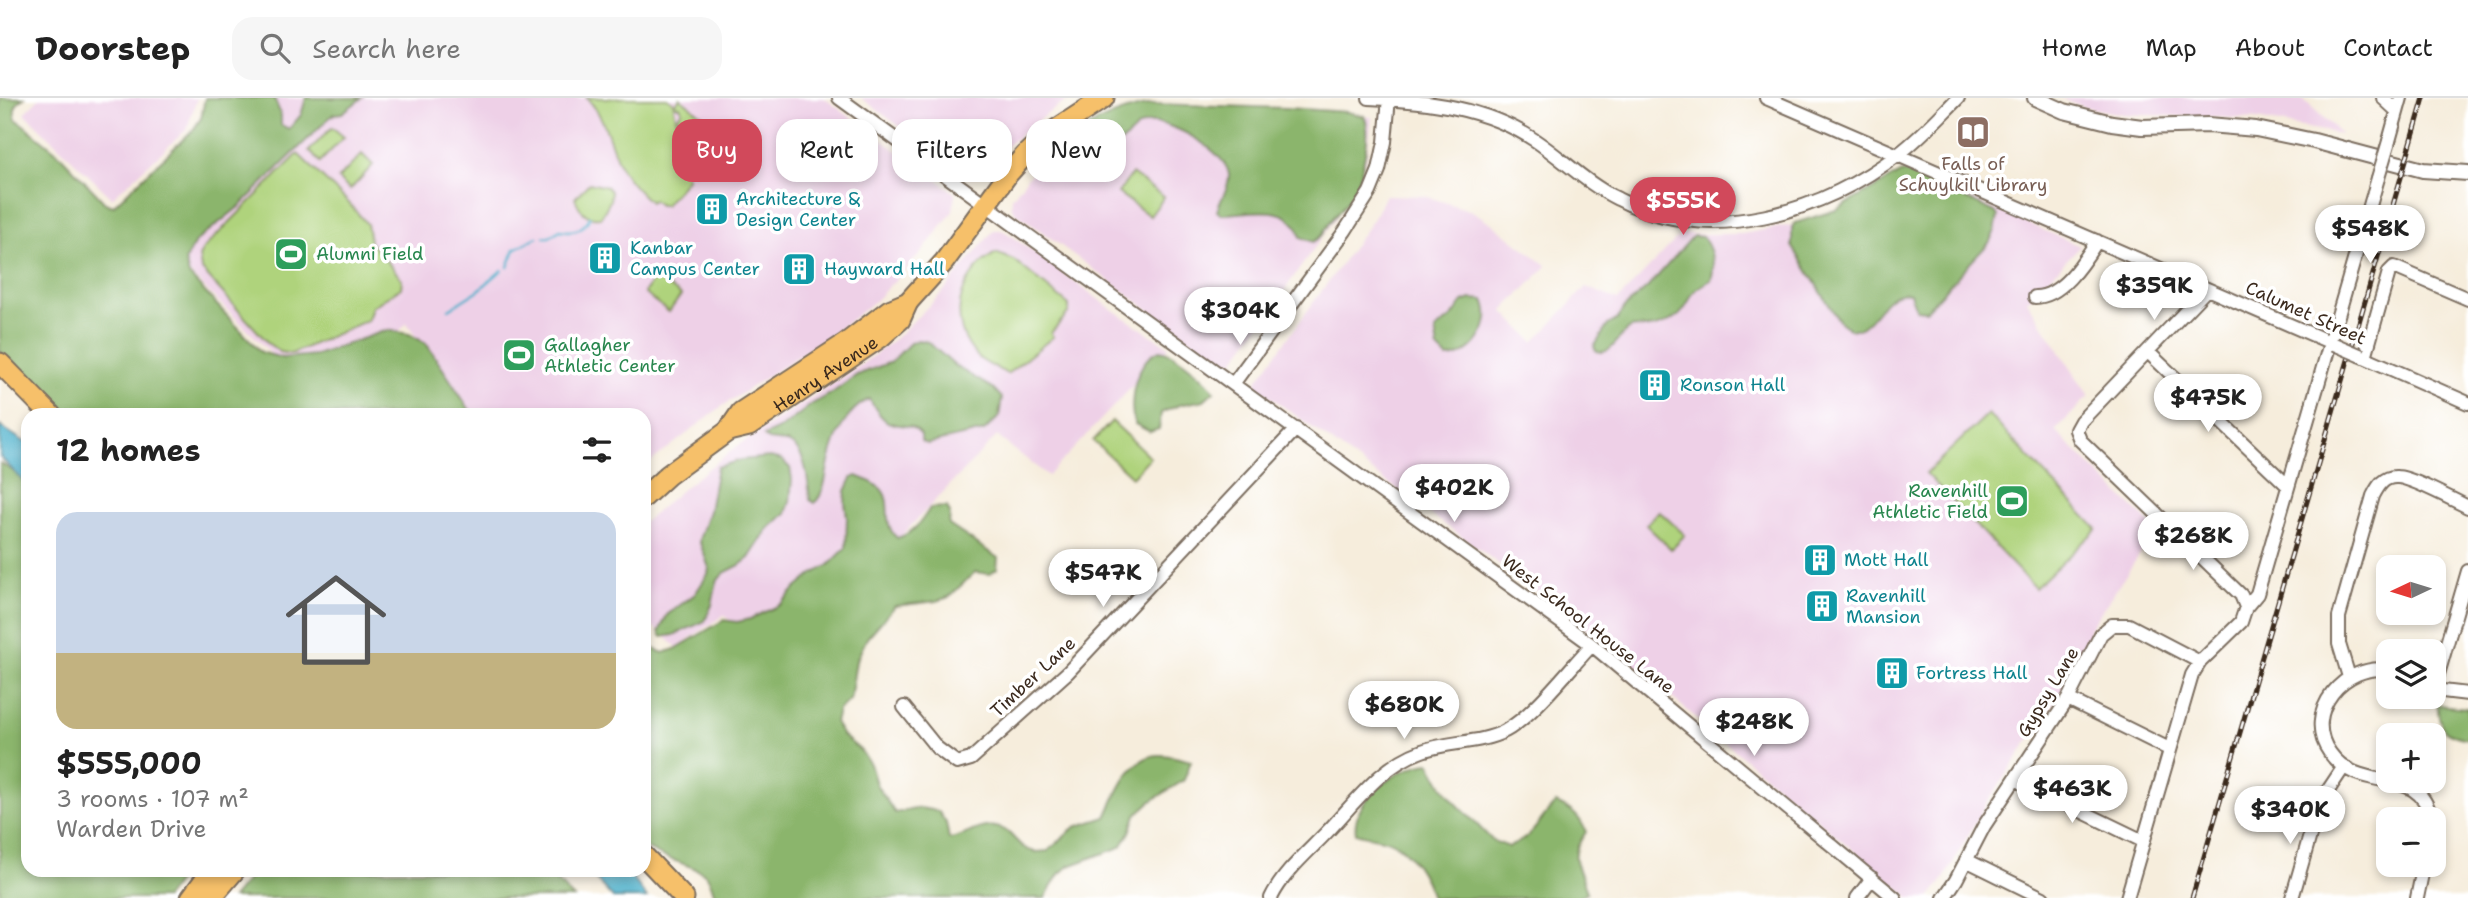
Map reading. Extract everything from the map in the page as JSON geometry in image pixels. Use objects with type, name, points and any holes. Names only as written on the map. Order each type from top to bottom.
[{"type":"main road","name":"Henry Avenue","points":[[651,491],[727,430],[749,426],[867,348],[900,320],[908,302],[944,262],[1008,174],[1035,145],[1104,98]]},
{"type":"main road","points":[[0,363],[44,408]]},
{"type":"main road","points":[[0,378],[29,408]]},
{"type":"main road","points":[[651,863],[684,898]]},
{"type":"main road","points":[[191,898],[207,877]]},
{"type":"main road","points":[[211,898],[229,877]]},
{"type":"main road","points":[[651,877],[670,898]]},
{"type":"street","name":"West School House Lane","points":[[839,98],[1592,645],[1895,898]]},
{"type":"street","points":[[1369,98],[1444,104],[1489,117],[1534,139],[1594,186],[1619,200],[1647,212],[1685,220],[1731,222],[1786,212],[1849,187],[1898,155],[1958,98]]},
{"type":"street","name":"Calumet Street","points":[[1766,98],[2468,403]]},
{"type":"street","points":[[2035,98],[2073,114],[2112,124],[2142,127],[2208,125],[2256,129],[2314,141],[2423,170],[2468,173]]},
{"type":"street","points":[[2127,898],[2189,682],[2200,662],[2241,622],[2246,607],[2257,594],[2332,343],[2399,104],[2383,98]]},
{"type":"street","points":[[1233,384],[1345,231],[1370,192],[1384,150],[1389,99]]},
{"type":"street","points":[[2035,297],[2048,295],[2058,288],[2097,241]]},
{"type":"street","points":[[2363,357],[2389,272],[2394,267],[2468,299]]},
{"type":"street","points":[[2207,289],[2081,421],[2076,430],[2080,440],[2241,595],[2246,607]]},
{"type":"street","points":[[2148,352],[2288,486]]},
{"type":"street","name":"Timber Lane","points":[[904,707],[944,754],[957,762],[971,759],[1068,672],[1296,429]]},
{"type":"street","points":[[2349,677],[2338,635],[2340,611],[2379,484],[2387,479],[2405,478],[2468,507]]},
{"type":"street","points":[[2446,647],[2468,571]]},
{"type":"street","name":"Gypsy Lane","points":[[1944,898],[1984,825],[2068,699],[2101,634],[2112,625],[2134,626],[2200,662]]},
{"type":"street","points":[[1271,898],[1286,875],[1380,776],[1401,761],[1424,750],[1487,738],[1506,730],[1526,714],[1592,645]]},
{"type":"street","points":[[2376,669],[2368,669],[2349,677],[2333,691],[2323,716],[2324,742],[2343,768],[2363,777],[2406,785],[2420,796],[2426,807]]},
{"type":"street","points":[[2446,691],[2468,694]]},
{"type":"street","points":[[2068,699],[2169,749]]},
{"type":"street","points":[[2292,898],[2319,804],[2343,768]]},
{"type":"street","points":[[2015,779],[2143,841]]},
{"type":"street","points":[[1966,860],[2043,898]]},
{"type":"street","points":[[2417,898],[2421,877]]},
{"type":"street","points":[[1857,898],[1872,878]]},
{"type":"shaded area","points":[[39,98],[197,98],[187,129],[112,198],[24,113]]},
{"type":"shaded area","points":[[226,98],[824,98],[853,119],[776,119],[776,182],[878,182],[878,137],[892,147],[892,182],[940,182],[955,193],[953,211],[922,252],[875,301],[835,332],[721,407],[651,462],[651,408],[462,408],[407,323],[355,379],[281,363],[169,253]]},
{"type":"shaded area","points":[[861,98],[1071,98],[1040,119],[1026,119],[1026,130],[1012,142],[1012,119],[892,121]]},
{"type":"shaded area","points":[[2061,98],[2302,98],[2341,134],[2256,119],[2123,114],[2084,107]]},
{"type":"shaded area","points":[[1195,108],[1372,117],[1366,160],[1352,195],[1229,368],[1011,207],[1012,198],[1026,179],[1026,182],[1126,182],[1126,125]]},
{"type":"shaded area","points":[[1906,171],[2080,246],[2027,301],[2089,396],[2055,431],[2156,530],[2088,631],[2092,633],[2058,697],[1981,812],[1945,877],[1930,898],[1910,898],[1606,642],[1254,385],[1372,221],[1386,195],[1425,196],[1472,211],[1547,266],[1503,311],[1534,342],[1586,287],[1618,300],[1681,234],[1742,234],[1798,224],[1827,214]]},
{"type":"shaded area","points":[[994,230],[1001,230],[1169,347],[1048,476],[997,436],[780,662],[724,615],[677,647],[651,625],[651,516],[736,447],[861,365],[895,339],[943,292]]},
{"type":"green space","points":[[0,98],[24,98],[16,107],[16,119],[57,152],[105,203],[113,206],[193,130],[201,118],[205,98],[274,98],[281,115],[281,125],[289,129],[301,115],[306,98],[362,98],[342,113],[334,114],[240,206],[195,242],[185,261],[189,275],[261,352],[282,358],[316,355],[387,330],[409,334],[426,343],[468,408],[59,408],[28,375],[0,351]]},
{"type":"green space","points":[[587,98],[667,98],[673,102],[676,119],[672,119],[672,182],[684,182],[665,205],[659,205],[653,200],[650,202],[627,178],[594,107]]},
{"type":"green space","points":[[680,98],[707,119],[679,119],[682,111],[675,103]]},
{"type":"green space","points":[[1153,104],[1288,108],[1347,112],[1364,116],[1367,133],[1362,168],[1349,199],[1321,236],[1313,242],[1301,237],[1296,225],[1279,213],[1221,214],[1217,211],[1229,175],[1219,157],[1196,139],[1158,123],[1143,124],[1126,138],[1126,119],[1104,119]]},
{"type":"green space","points":[[332,127],[344,137],[320,162],[309,151]]},
{"type":"green space","name":"Alumni Field","points":[[298,154],[367,224],[370,242],[402,279],[401,288],[372,307],[368,320],[291,354],[280,352],[269,344],[201,269],[199,256]]},
{"type":"green space","points":[[362,154],[373,165],[350,190],[338,179]]},
{"type":"green space","points":[[1902,172],[1910,173],[1995,212],[1998,216],[1995,231],[1989,243],[1926,310],[1916,309],[1910,293],[1899,293],[1881,306],[1867,323],[1851,329],[1840,322],[1792,246],[1792,227],[1795,223],[1836,210]]},
{"type":"green space","points":[[1132,174],[1164,197],[1150,216],[1118,193]]},
{"type":"green space","points":[[589,183],[607,187],[611,192],[610,201],[601,217],[591,217],[584,213],[575,198]]},
{"type":"green space","points":[[1693,236],[1703,237],[1709,247],[1713,263],[1711,280],[1695,291],[1683,311],[1675,318],[1655,327],[1631,328],[1607,351],[1596,351],[1594,347],[1608,325],[1618,319],[1624,308],[1648,287]]},
{"type":"green space","points":[[996,253],[1014,260],[1069,305],[1069,312],[1051,333],[1053,337],[1007,374],[985,363],[968,345],[959,316],[965,287],[983,262]]},
{"type":"green space","points":[[655,277],[681,295],[669,312],[644,293]]},
{"type":"green space","points":[[1471,299],[1484,300],[1487,319],[1484,329],[1473,346],[1457,356],[1447,358],[1438,349],[1435,330],[1452,317],[1463,302]]},
{"type":"green space","points":[[918,340],[928,342],[955,366],[994,389],[1002,398],[999,417],[984,431],[927,444],[921,441],[921,435],[913,428],[885,420],[869,399],[853,410],[842,426],[831,453],[825,484],[815,503],[810,500],[805,466],[798,450],[785,442],[768,440],[764,436],[783,427],[812,404],[857,375],[891,362],[910,343]]},
{"type":"green space","points":[[1160,350],[1190,367],[1214,391],[1204,400],[1179,405],[1161,413],[1159,429],[1150,432],[1135,424],[1133,393],[1145,362]]},
{"type":"green space","name":"Ravenhill Athletic Field","points":[[1988,414],[2097,529],[2035,588],[1926,473]]},
{"type":"green space","points":[[1112,421],[1150,457],[1132,477],[1093,441]]},
{"type":"green space","points":[[770,457],[782,460],[790,468],[790,502],[786,513],[768,529],[749,558],[724,573],[717,581],[712,605],[705,621],[674,635],[662,637],[659,632],[667,615],[695,594],[708,574],[709,568],[699,540],[709,511],[717,467],[741,460]]},
{"type":"green space","points":[[0,463],[21,479],[21,877],[182,877],[165,898],[0,898]]},
{"type":"green space","points":[[857,476],[882,490],[887,501],[889,526],[897,538],[913,530],[930,508],[947,507],[950,513],[949,525],[998,558],[997,569],[989,574],[975,572],[949,597],[895,606],[867,638],[856,661],[850,700],[838,710],[835,723],[843,736],[860,750],[870,764],[876,784],[895,813],[920,808],[938,811],[946,823],[949,839],[984,827],[996,827],[1002,828],[1027,849],[1035,852],[1048,851],[1075,827],[1106,817],[1131,770],[1148,757],[1170,756],[1191,761],[1184,780],[1150,802],[1136,815],[1121,847],[1069,866],[1059,874],[1045,898],[716,898],[707,876],[702,872],[651,851],[651,647],[663,653],[675,649],[724,620],[737,622],[750,619],[780,605],[813,574],[829,565],[846,548],[846,491],[852,478]]},
{"type":"green space","points":[[1659,511],[1685,535],[1671,549],[1646,525]]},
{"type":"green space","points":[[2446,706],[2468,708],[2468,739],[2448,733],[2446,723],[2441,723],[2438,709],[2446,709]]},
{"type":"green space","points":[[1430,763],[1454,801],[1493,841],[1509,847],[1531,833],[1556,803],[1575,814],[1586,832],[1577,849],[1576,861],[1587,892],[1579,898],[1432,898],[1426,881],[1404,850],[1389,841],[1356,833],[1356,821],[1361,808],[1380,786],[1405,770]]},
{"type":"green space","points":[[250,877],[552,877],[574,898],[232,898]]},
{"type":"water","points":[[0,426],[21,440],[21,479],[0,457]]},
{"type":"water","points":[[594,877],[632,877],[647,898],[613,898]]},
{"type":"waterway","points":[[544,237],[560,230],[578,230],[590,217]]},
{"type":"waterway","points":[[508,267],[515,249],[537,237]]},
{"type":"waterway","points":[[449,309],[479,290],[502,270]]},
{"type":"railway","points":[[2192,898],[2424,98]]},
{"type":"place","name":"Falls of Schuylkill Library","points":[[1973,132]]},
{"type":"place","name":"Architecture & Design Center","points":[[712,209]]},
{"type":"place","name":"Alumni Field","points":[[291,254]]},
{"type":"place","name":"Kanbar Campus Center","points":[[605,258]]},
{"type":"place","name":"Hayward Hall","points":[[799,269]]},
{"type":"place","name":"Gallagher Athletic Center","points":[[519,355]]},
{"type":"place","name":"Ronson Hall","points":[[1655,385]]},
{"type":"place","name":"Ravenhill Athletic Field","points":[[2012,501]]},
{"type":"place","name":"Mott Hall","points":[[1820,560]]},
{"type":"place","name":"Ravenhill Mansion","points":[[1822,606]]},
{"type":"place","name":"Fortress Hall","points":[[1892,673]]}]
